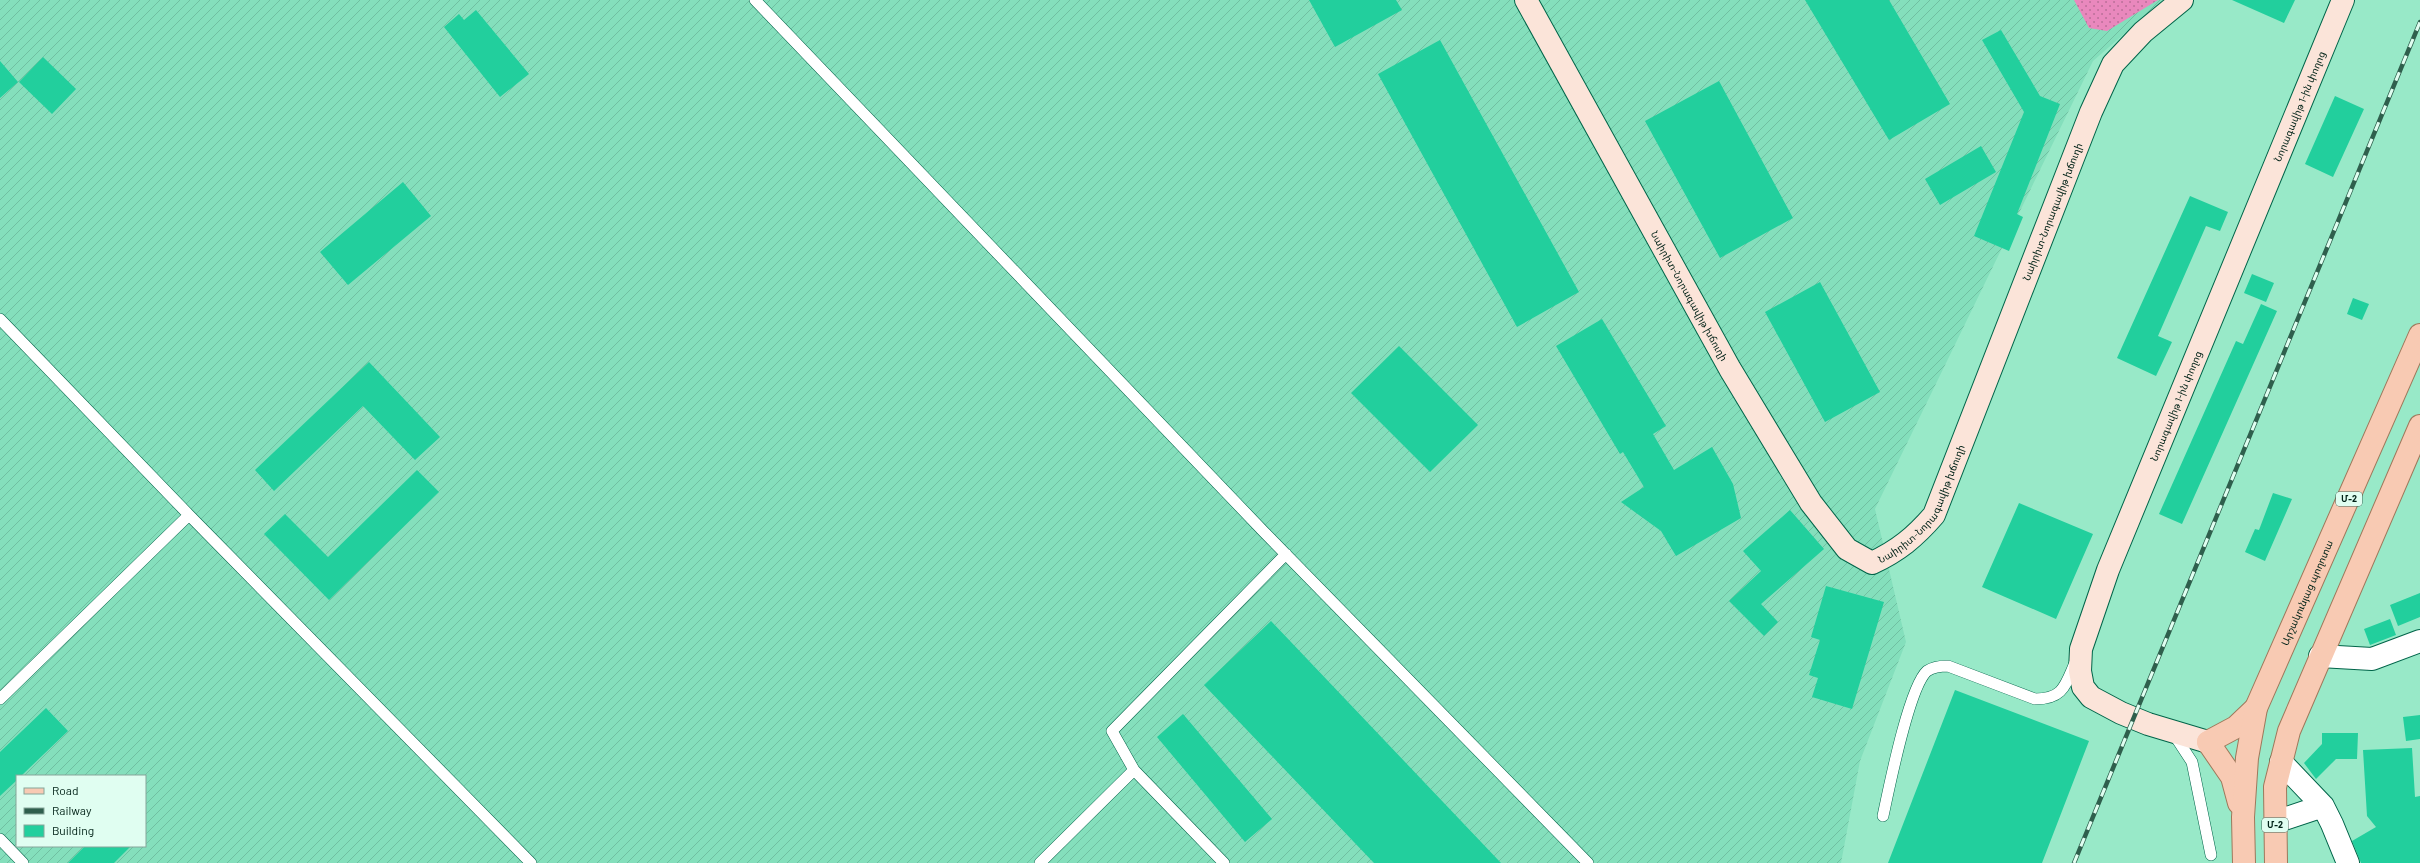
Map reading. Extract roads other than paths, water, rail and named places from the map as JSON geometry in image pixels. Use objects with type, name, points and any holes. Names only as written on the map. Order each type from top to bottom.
[{"type":"main road","name":"Արշակունյաց պողոտա","points":[[2244,863],[2243,817],[2247,758],[2256,708],[2420,335]]},
{"type":"main road","name":"Մ-2","points":[[2276,863],[2274,787],[2289,731],[2420,426]]},
{"type":"main road","points":[[2208,742],[2236,727],[2256,708]]},
{"type":"main road","points":[[2208,742],[2247,758],[2274,787]]},
{"type":"main road","points":[[2208,742],[2232,777],[2243,817]]},
{"type":"street","name":"Նաիրիտ-Նորագավիթ խճուղի","points":[[1526,0],[1730,368],[1811,503],[1847,548],[1872,563],[1893,554],[1915,537],[1934,515],[2088,120],[2113,64],[2143,32],[2182,0]]},
{"type":"street","name":"Նորագավիթ 1-ին փողոց","points":[[2208,742],[2141,721],[2091,697],[2083,687],[2080,671],[2081,649],[2108,570],[2343,0]]},
{"type":"street","points":[[2320,656],[2372,659],[2420,641]]},
{"type":"street","points":[[2281,762],[2323,806],[2348,863]]},
{"type":"street","points":[[2275,822],[2323,806]]},
{"type":"lane","points":[[755,0],[1286,554],[1588,863]]},
{"type":"lane","points":[[0,319],[189,515],[531,863]]},
{"type":"lane","points":[[0,699],[189,515]]},
{"type":"lane","points":[[1224,863],[1134,770],[1112,731],[1286,554]]},
{"type":"lane","points":[[1883,816],[1903,729],[1920,683],[1927,672],[1938,666],[1948,666],[2035,699],[2050,699],[2058,694],[2064,687],[2081,649]]},
{"type":"lane","points":[[2171,731],[2192,762],[2211,855]]},
{"type":"lane","points":[[1040,863],[1134,770]]},
{"type":"lane","points":[[0,839],[23,863]]},
{"type":"railway","points":[[2074,863],[2420,22]]}]
